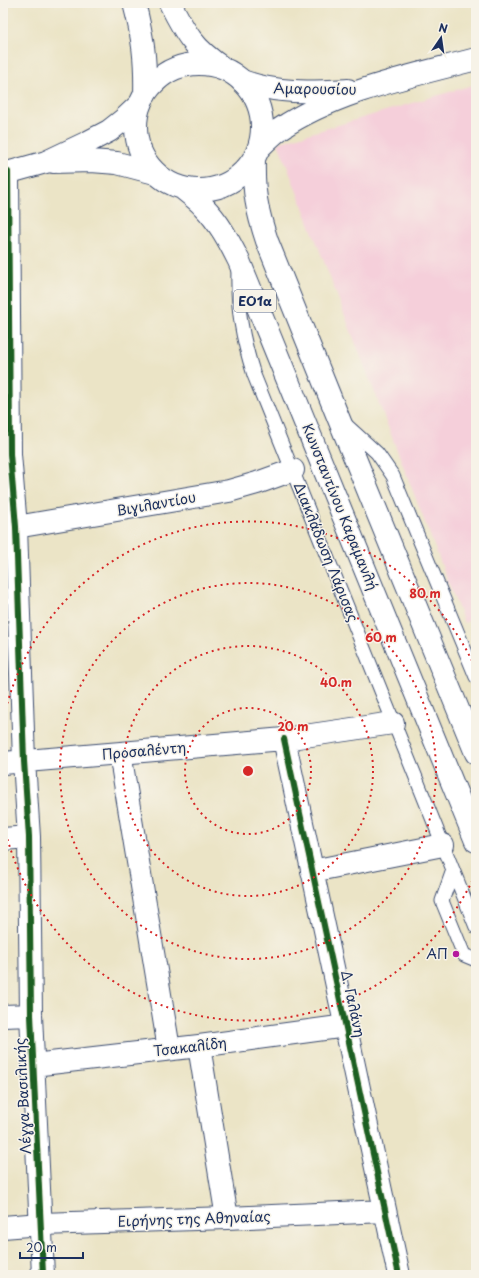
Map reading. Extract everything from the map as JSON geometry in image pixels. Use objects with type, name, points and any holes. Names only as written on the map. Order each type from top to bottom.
[{"type":"street","name":"ΕΟ1α","points":[[134,3],[142,33],[145,54],[142,100],[136,122],[137,141],[144,158],[155,173],[168,182],[182,188],[203,191],[223,186],[241,175],[257,153]]},
{"type":"street","name":"ΕΟ1α","points":[[170,3],[183,28],[194,44],[208,58],[235,76],[254,95],[261,111],[263,129],[257,153],[254,185],[255,199],[261,222],[338,417],[476,753]]},
{"type":"street","name":"Αμαρουσίου","points":[[257,153],[279,130],[298,118],[319,108],[366,89],[476,59]]},
{"type":"street","name":"ΕΟ1α","points":[[142,100],[156,80],[172,70],[190,65],[209,65],[235,76]]},
{"type":"street","name":"Αμαρουσίου","points":[[235,76],[261,87],[295,91],[366,89]]},
{"type":"street","points":[[6,173],[46,162],[109,131],[123,120],[142,100]]},
{"type":"street","points":[[46,162],[92,161],[117,163],[155,173]]},
{"type":"street","name":"Λέγγα Βασιλικής","points":[[6,173],[7,453],[16,528],[14,762],[28,837],[31,1015],[43,1275]]},
{"type":"street","name":"Κωνσταντίνου Καραμανλή","points":[[182,188],[203,205],[219,225],[231,244],[476,841]]},
{"type":"street","name":"Βιγιλαντίου","points":[[16,528],[229,491],[258,483],[293,470]]},
{"type":"street","name":"Προσαλέντη","points":[[14,762],[284,739],[393,724]]},
{"type":"street","name":"Δ. Γαλάνη","points":[[284,739],[399,1275]]},
{"type":"street","points":[[120,753],[169,1049]]},
{"type":"street","points":[[3,839],[28,837]]},
{"type":"street","points":[[312,871],[443,846]]},
{"type":"street","points":[[3,1016],[31,1015]]},
{"type":"street","name":"Τσακαλίδη","points":[[33,1065],[199,1046],[346,1026]]},
{"type":"street","points":[[199,1046],[227,1218]]},
{"type":"street","name":"Ειρήνης της Αθηναίας","points":[[3,1227],[41,1224],[385,1211]]},
{"type":"lane","name":"Διακλάδωση Λάρισας","points":[[238,261],[239,311],[246,348],[254,374],[393,724],[476,927]]},
{"type":"lane","points":[[338,417],[377,453],[393,476],[476,677]]},
{"type":"lane","points":[[453,870],[442,901],[464,955],[476,960]]},
{"type":"shaded area","points":[[476,84],[476,618],[464,623],[278,143]]},
{"type":"cycle path","points":[[8,172],[10,454],[16,527],[24,761],[29,837],[31,1015],[43,1275]]},
{"type":"cycle path","points":[[284,739],[399,1275]]},
{"type":"place","name":"ΑΠ","points":[[456,954]]}]
